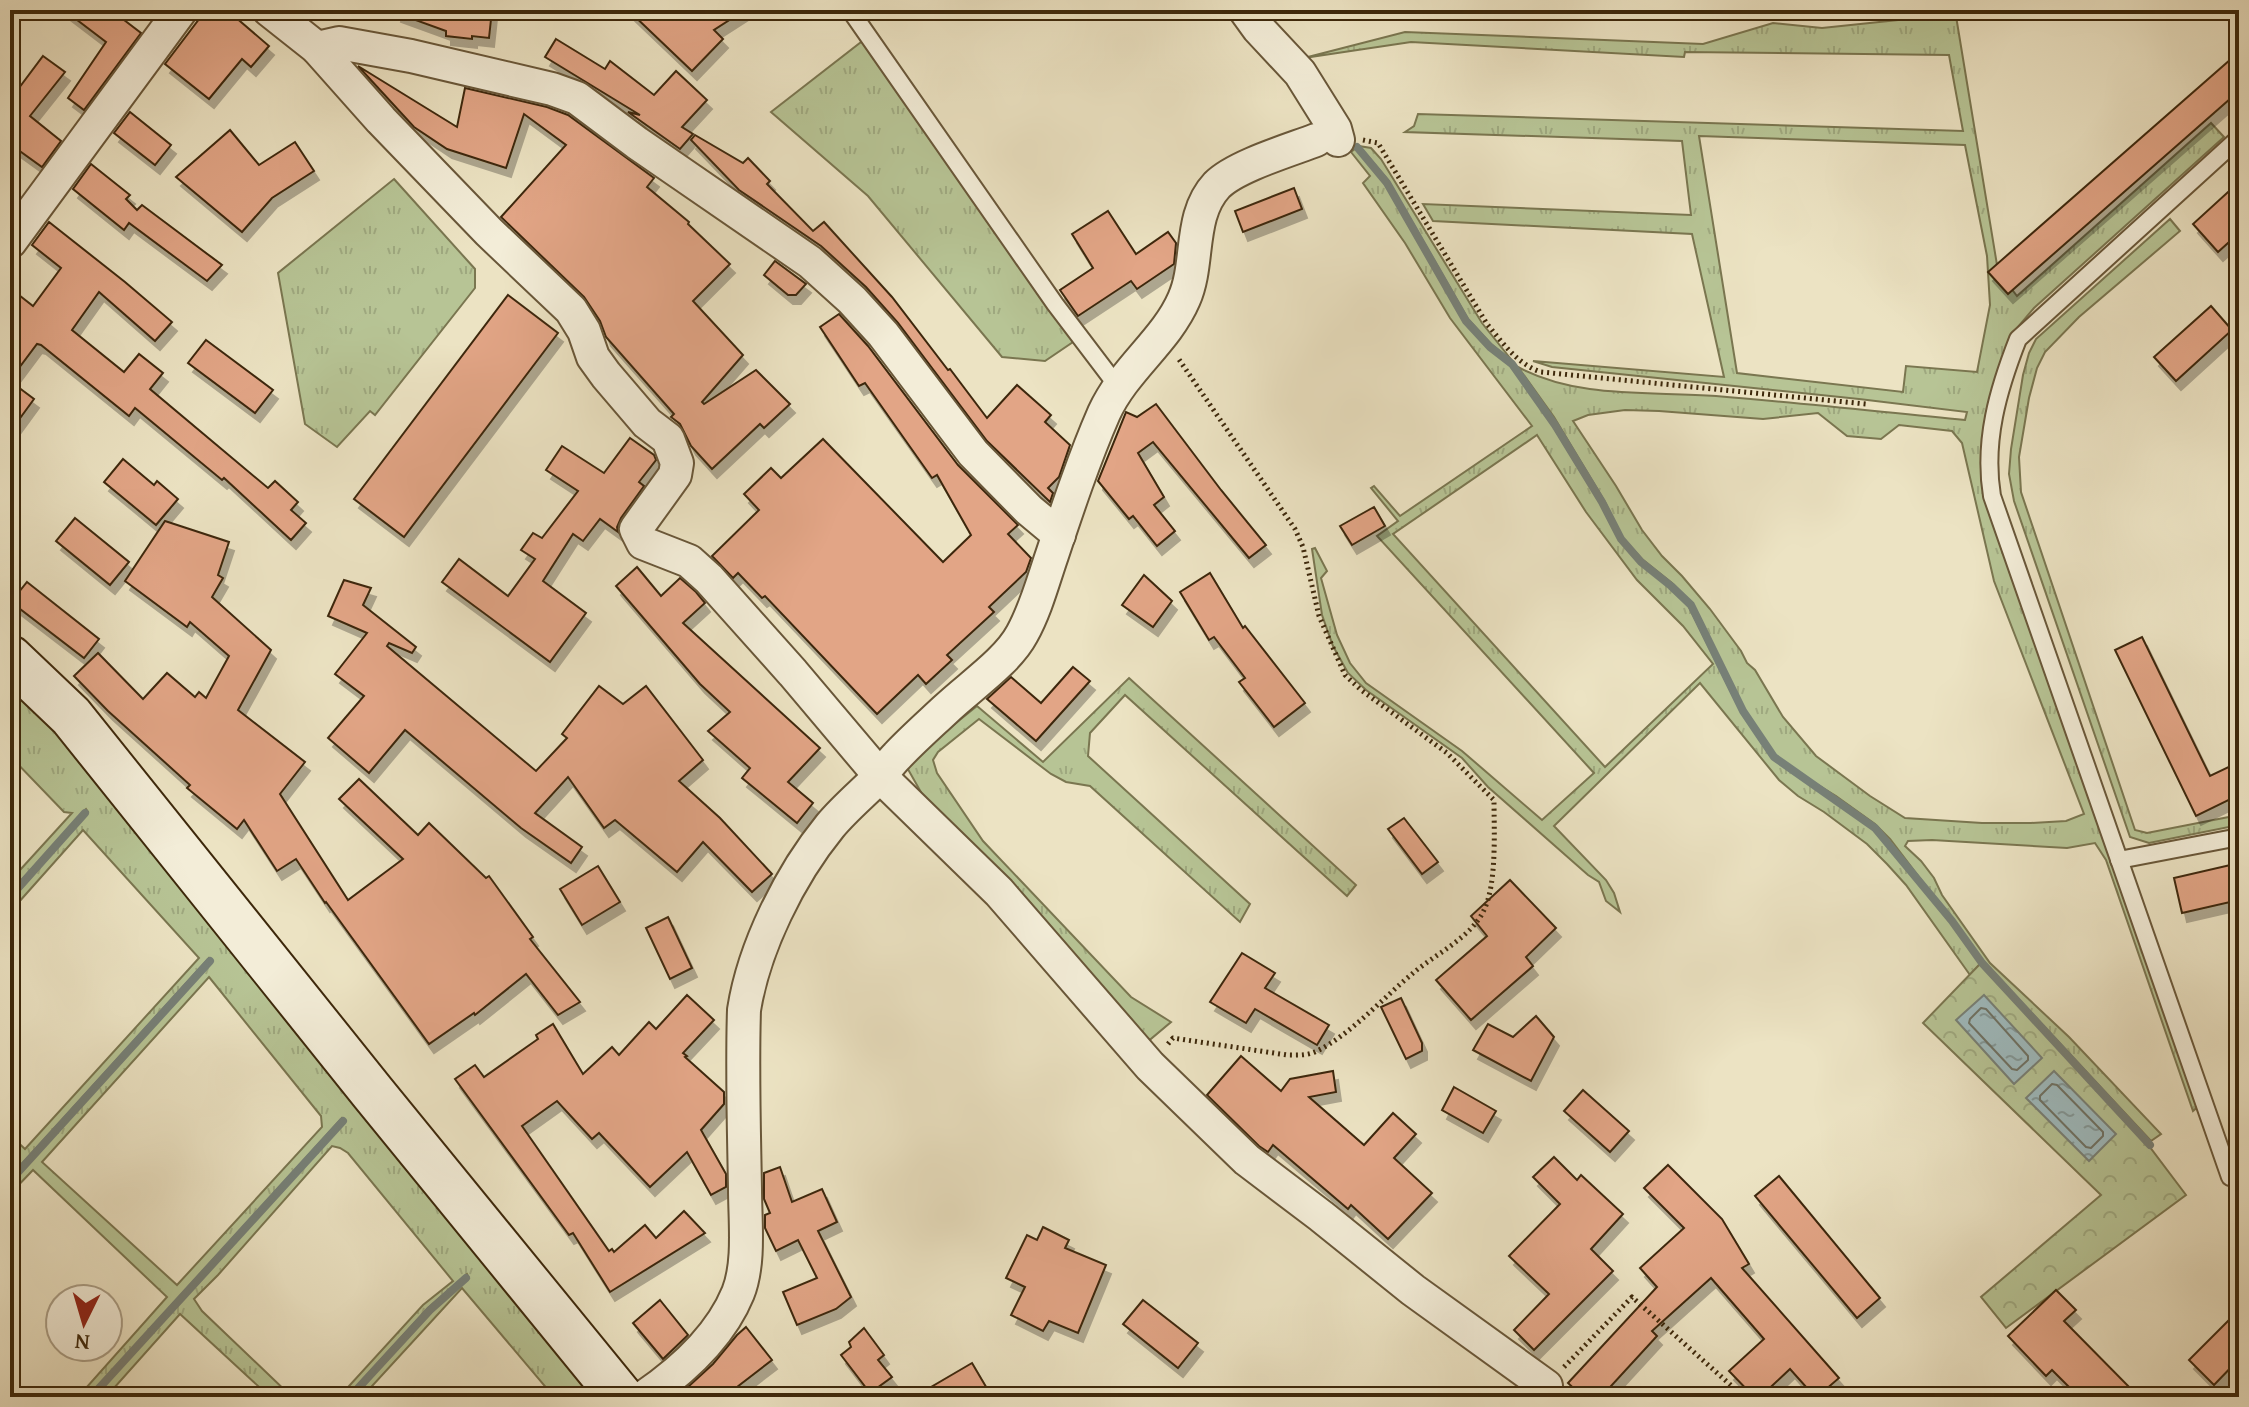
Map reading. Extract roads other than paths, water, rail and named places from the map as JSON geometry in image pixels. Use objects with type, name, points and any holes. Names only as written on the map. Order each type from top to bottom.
[{"type":"street","points":[[10,242],[181,10]]},
{"type":"street","points":[[269,10],[317,48],[381,120],[489,232],[571,310],[584,331],[593,357],[606,375],[647,423],[668,439],[677,463],[675,475],[636,529],[643,543],[689,561],[709,579],[880,776],[999,892],[1150,1066],[1247,1160],[1413,1290],[1546,1386]]},
{"type":"street","points":[[644,1397],[692,1359],[717,1328],[738,1291],[746,1232],[744,1010],[761,946],[803,863],[831,824],[896,756],[1010,653],[1022,635],[1104,414],[1118,387],[1175,317],[1184,299],[1191,282],[1196,230],[1203,207],[1217,186],[1234,173],[1327,140],[1335,129],[1300,73],[1268,40],[1245,10]]},
{"type":"street","points":[[317,48],[339,43],[411,56],[552,89],[577,98],[828,277],[883,334],[973,453],[1029,510],[1059,535]]},
{"type":"street","points":[[10,658],[71,716],[621,1397]]},
{"type":"lane","points":[[850,10],[1055,304],[1118,387]]},
{"type":"lane","points":[[2230,1177],[1992,496],[1988,471],[1993,424],[2004,374],[2018,339],[2239,138]]},
{"type":"lane","points":[[2119,860],[2239,837]]},
{"type":"water","points":[[1984,995],[2042,1058],[2014,1084],[1956,1020]]},
{"type":"water","points":[[2054,1071],[2116,1134],[2089,1161],[2026,1098]]},
{"type":"waterway","points":[[1357,147],[1387,183],[1466,321],[1490,347],[1512,364],[1555,425],[1621,539],[1641,562],[1691,605],[1743,711],[1774,757],[1875,828],[1952,921],[1982,963],[2150,1145]]},
{"type":"waterway","points":[[10,897],[85,813]]},
{"type":"waterway","points":[[10,1181],[210,961]]},
{"type":"waterway","points":[[91,1397],[343,1121]]},
{"type":"waterway","points":[[350,1397],[430,1310],[466,1278]]}]
